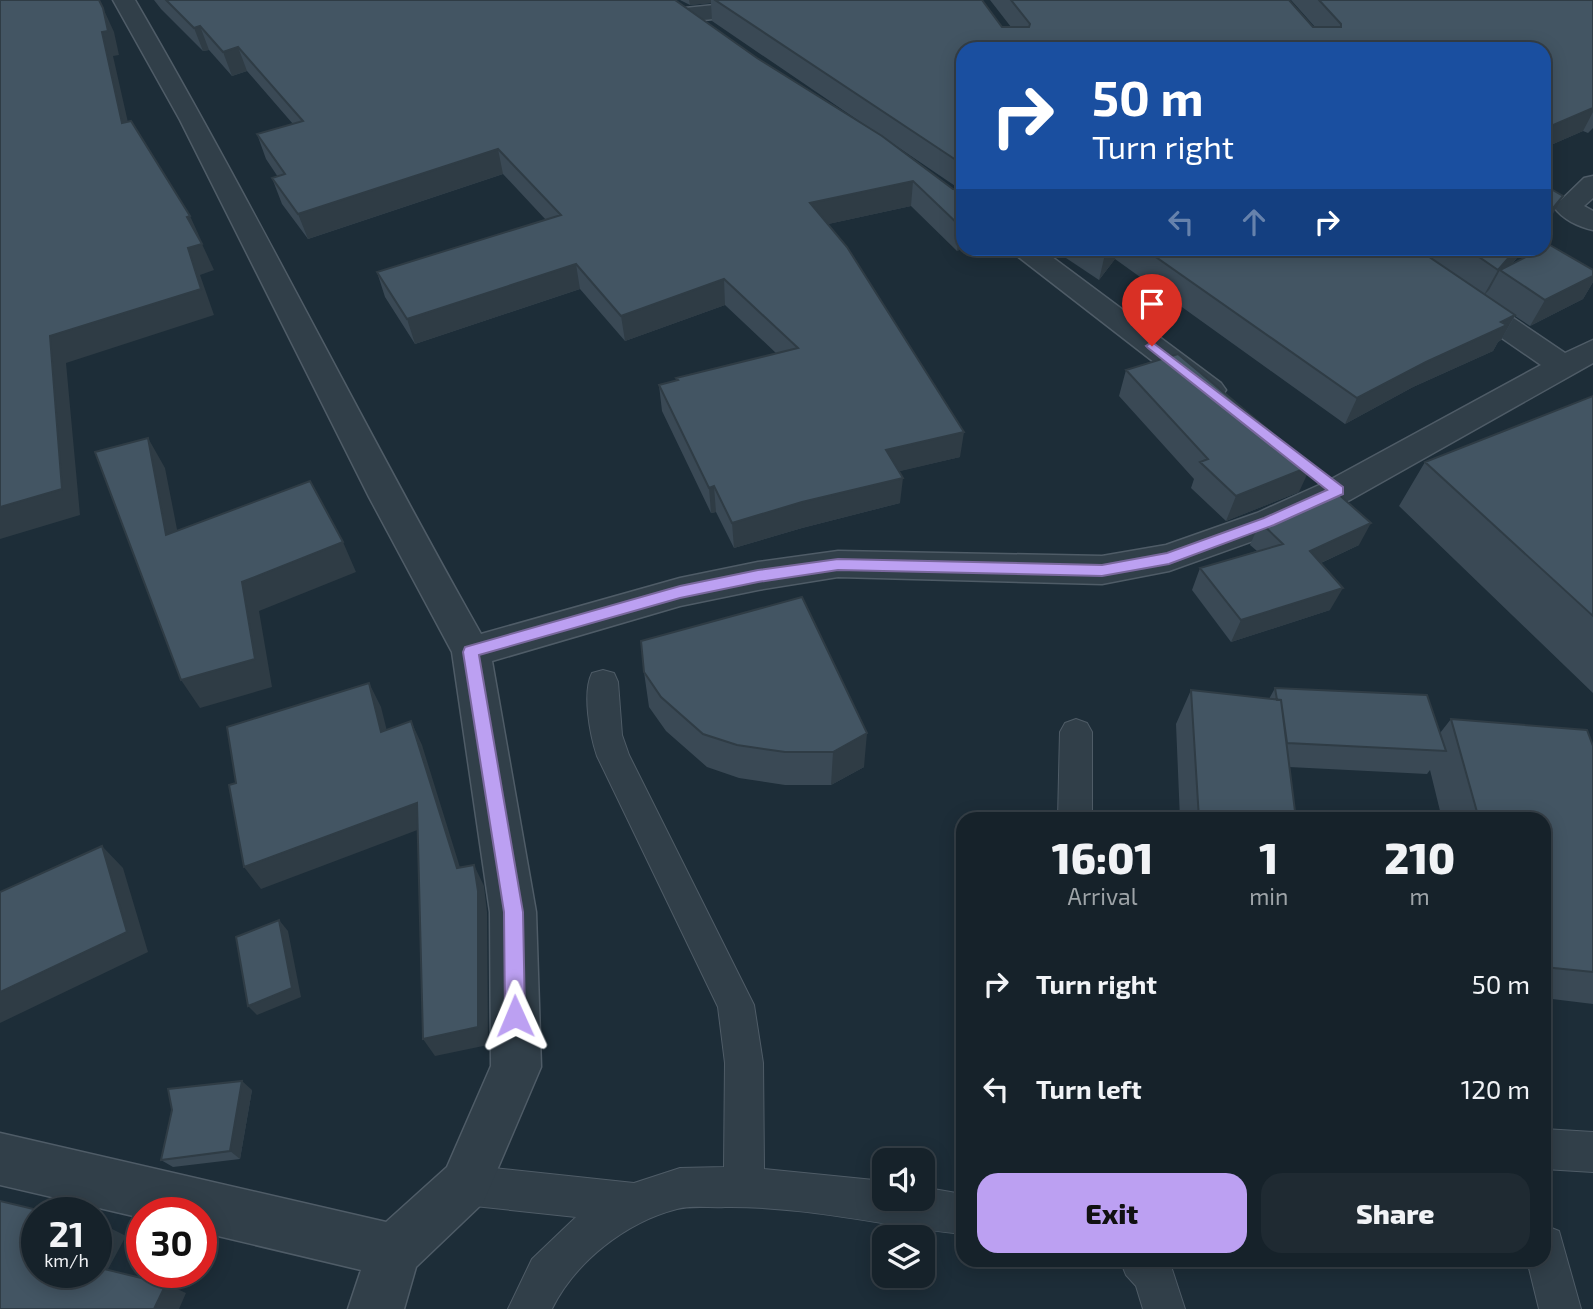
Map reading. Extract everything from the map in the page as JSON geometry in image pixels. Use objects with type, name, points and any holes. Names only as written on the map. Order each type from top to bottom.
[{"type":"street","points":[[124,0],[192,120],[386,497],[471,652],[513,912],[516,1067],[465,1185],[394,1251],[376,1309]]},
{"type":"street","points":[[716,37],[677,10],[824,0]]},
{"type":"street","points":[[1567,207],[1593,184]]},
{"type":"street","points":[[1551,198],[1593,222]]},
{"type":"street","points":[[1032,256],[1111,313],[1230,406]]},
{"type":"street","points":[[1404,256],[1578,358]]},
{"type":"street","points":[[471,652],[680,592],[758,576],[838,564],[1102,570],[1169,558],[1269,522],[1327,482],[1578,358]]},
{"type":"street","points":[[0,1159],[394,1251]]},
{"type":"lane","points":[[603,682],[606,735],[613,756],[736,1005],[744,1063],[744,1187]]},
{"type":"lane","points":[[1075,812],[1076,732]]},
{"type":"lane","points":[[1551,1149],[1593,1152]]},
{"type":"lane","points":[[465,1185],[634,1203]]},
{"type":"lane","points":[[529,1309],[547,1274],[593,1228],[634,1203],[680,1188],[744,1187],[849,1196],[956,1213]]},
{"type":"lane","points":[[1148,1267],[1154,1274],[1164,1309]]},
{"type":"lane","points":[[1549,1267],[1560,1309]]},
{"type":"building","points":[[0,0],[99,0],[108,31],[102,32],[122,123],[131,121],[190,216],[187,217],[202,244],[188,248],[201,289],[50,336],[62,489],[0,507]]},
{"type":"building","points":[[166,0],[675,0],[757,58],[882,136],[956,189],[956,222],[913,181],[810,203],[847,247],[964,432],[886,450],[903,478],[802,502],[732,523],[714,486],[709,488],[659,385],[678,380],[676,378],[798,348],[724,279],[621,316],[576,264],[407,319],[377,272],[561,215],[498,149],[298,214],[272,178],[285,174],[257,134],[303,121],[238,47],[223,52],[200,26],[194,28]]},
{"type":"building","points":[[715,0],[982,0],[1002,27],[1029,27],[1030,24],[1011,0],[1289,0],[1313,27],[1341,27],[1319,0],[1593,0],[1593,108],[1551,126],[1551,42],[956,42],[956,160]]},
{"type":"building","points":[[1551,189],[1563,196],[1551,211]]},
{"type":"building","points":[[1551,246],[1593,270],[1593,276],[1545,300],[1500,270],[1528,256],[1551,256]]},
{"type":"building","points":[[1154,256],[1428,256],[1515,315],[1501,322],[1507,325],[1426,362],[1357,398]]},
{"type":"building","points":[[1478,256],[1510,256],[1498,270]]},
{"type":"building","points":[[1178,354],[1311,466],[1236,496],[1200,462],[1208,459],[1126,370]]},
{"type":"building","points":[[1593,396],[1593,616],[1425,462]]},
{"type":"building","points":[[148,438],[166,535],[310,481],[343,542],[242,582],[255,659],[181,680],[95,452]]},
{"type":"building","points":[[1336,492],[1371,523],[1310,551],[1343,588],[1241,620],[1200,568],[1283,544],[1260,522]]},
{"type":"building","points":[[802,597],[867,733],[833,752],[785,752],[737,745],[703,734],[661,697],[644,672],[641,641]]},
{"type":"building","points":[[369,683],[381,732],[411,721],[457,868],[474,865],[478,891],[478,1027],[423,1039],[417,803],[244,867],[229,785],[236,783],[227,727]]},
{"type":"building","points":[[1275,688],[1427,695],[1446,751],[1287,743],[1281,700],[1277,700]]},
{"type":"building","points":[[1191,690],[1281,700],[1295,812],[1199,812]]},
{"type":"building","points":[[1451,719],[1587,730],[1593,746],[1593,972],[1551,968],[1551,812],[1477,812]]},
{"type":"building","points":[[102,846],[127,932],[0,992],[0,892]]},
{"type":"building","points":[[279,920],[292,988],[248,1006],[236,937]]},
{"type":"building","points":[[242,1081],[230,1151],[161,1160],[172,1110],[168,1089]]},
{"type":"building","points":[[0,1201],[21,1206],[21,1288],[112,1288],[112,1271],[126,1274],[126,1288],[164,1288],[154,1309],[0,1309]]},
{"type":"route","points":[[515,1016],[513,912],[471,652],[680,592],[758,576],[838,564],[1102,570],[1169,558],[1269,522],[1338,491],[1152,346]]}]
